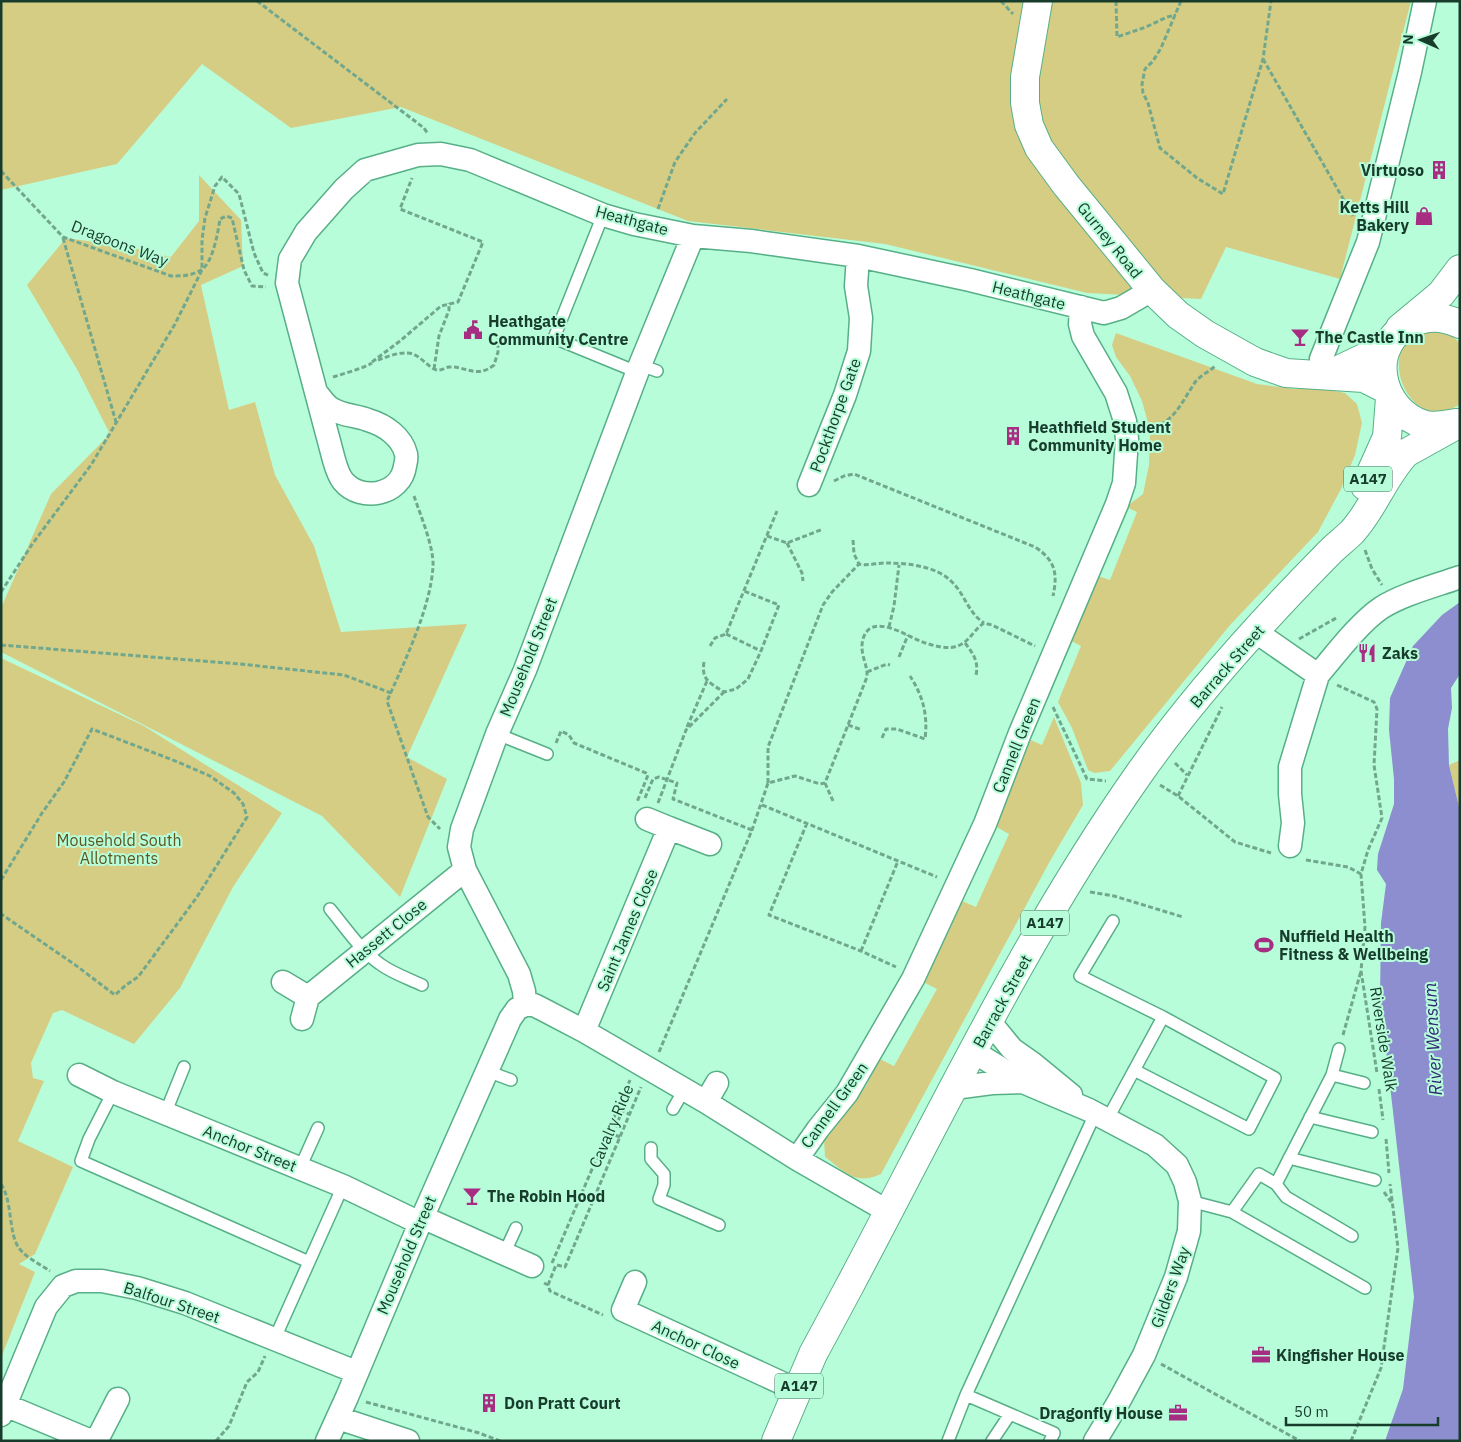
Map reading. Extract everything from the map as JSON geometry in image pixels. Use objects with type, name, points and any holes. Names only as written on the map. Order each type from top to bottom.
[{"type":"main road","name":"Gurney Road","points":[[1038,1],[1025,77],[1025,103],[1029,125],[1039,148],[1066,185],[1152,290],[1205,334],[1255,362],[1286,373],[1325,367],[1394,337]]},
{"type":"main road","points":[[1394,337],[1441,294],[1460,269]]},
{"type":"main road","points":[[1394,337],[1421,319],[1447,318],[1460,324]]},
{"type":"main road","name":"A147","points":[[1394,337],[1382,368],[1387,393],[1410,419],[1427,425],[1460,423]]},
{"type":"main road","name":"Gurney Road","points":[[1325,367],[1364,378],[1387,393]]},
{"type":"main road","name":"Barrack Street","points":[[1327,555],[1351,515],[1388,437],[1387,393]]},
{"type":"main road","name":"Barrack Street","points":[[776,1441],[824,1331],[954,1088],[1072,875],[1140,772],[1221,670],[1327,555],[1353,531],[1366,514],[1388,476],[1406,452],[1460,423]]},
{"type":"street","points":[[1325,367],[1349,312],[1410,72],[1425,1]]},
{"type":"street","name":"Heathgate","points":[[400,478],[397,484],[384,492],[370,495],[354,490],[342,481],[334,460],[292,308],[287,283],[290,259],[306,232],[344,189],[365,170],[431,154],[470,160],[603,214],[651,227],[693,236],[761,242],[858,256],[970,280],[1104,313],[1113,312],[1126,306],[1152,290]]},
{"type":"street","name":"Mousehold Street","points":[[327,1441],[421,1220],[510,1020],[518,1009],[525,1005],[524,991],[519,974],[465,870],[459,847],[462,829],[497,734],[525,670],[645,370],[693,236]]},
{"type":"street","name":"Pockthorpe Gate","points":[[809,485],[845,396],[859,351],[861,318],[856,286],[858,256]]},
{"type":"street","name":"Cannell Green","points":[[797,1158],[812,1136],[847,1093],[914,976],[985,824],[1020,733],[1117,504],[1124,483],[1127,439],[1125,425],[1116,393],[1083,336],[1080,324],[1081,307]]},
{"type":"street","points":[[315,387],[328,406],[343,414],[369,420],[388,429],[400,439],[406,456],[404,472],[400,478]]},
{"type":"street","points":[[1291,853],[1293,823],[1290,768],[1318,675],[1350,637],[1380,609],[1392,602],[1460,577]]},
{"type":"street","points":[[1256,632],[1318,675]]},
{"type":"street","points":[[649,816],[710,844]]},
{"type":"street","name":"Saint James Close","points":[[584,1031],[649,816]]},
{"type":"street","name":"Hassett Close","points":[[308,997],[465,870]]},
{"type":"street","points":[[283,982],[308,997],[302,1019]]},
{"type":"street","points":[[525,1005],[534,1005],[542,1009],[584,1031],[644,1067],[678,1100],[706,1102],[889,1212]]},
{"type":"street","name":"Gilders Way","points":[[990,1022],[1012,1049],[1097,1115]]},
{"type":"street","name":"Gilders Way","points":[[974,1052],[1023,1082],[1097,1115],[1155,1145],[1177,1165],[1190,1202],[1189,1232],[1176,1277],[1144,1355],[1095,1441]]},
{"type":"street","name":"Anchor Street","points":[[79,1075],[113,1092],[344,1186],[421,1220],[504,1254],[542,1265]]},
{"type":"street","name":"Gilders Way","points":[[954,1088],[992,1083],[1023,1082]]},
{"type":"street","points":[[706,1102],[718,1083]]},
{"type":"street","name":"Balfour Street","points":[[63,1286],[76,1282],[102,1281],[137,1288],[185,1303],[356,1372]]},
{"type":"street","name":"Anchor Close","points":[[635,1282],[623,1310],[797,1390]]},
{"type":"street","points":[[63,1286],[46,1307],[3,1410],[92,1441],[100,1434],[118,1399]]},
{"type":"street","points":[[338,1418],[408,1441]]},
{"type":"lane","points":[[603,214],[554,338],[645,370]]},
{"type":"lane","points":[[497,734],[547,754]]},
{"type":"lane","points":[[330,909],[364,950],[378,963],[422,985]]},
{"type":"lane","points":[[1113,921],[1080,976],[1163,1017],[1276,1078],[1249,1129],[1134,1070]]},
{"type":"lane","points":[[948,1441],[966,1395],[1097,1115],[1134,1070],[1163,1017]]},
{"type":"lane","points":[[1276,1184],[1332,1075],[1339,1049]]},
{"type":"lane","points":[[165,1114],[184,1067]]},
{"type":"lane","points":[[487,1071],[511,1080]]},
{"type":"lane","points":[[1332,1075],[1364,1083]]},
{"type":"lane","points":[[113,1092],[89,1139],[81,1161],[309,1262]]},
{"type":"lane","points":[[1310,1117],[1372,1132]]},
{"type":"lane","points":[[300,1168],[318,1128]]},
{"type":"lane","points":[[651,1148],[651,1158],[664,1174],[664,1185],[659,1199],[719,1225]]},
{"type":"lane","points":[[1289,1158],[1375,1180]]},
{"type":"lane","points":[[1232,1212],[1259,1174],[1276,1184],[1286,1197],[1352,1236]]},
{"type":"lane","points":[[275,1338],[344,1186]]},
{"type":"lane","points":[[1190,1202],[1232,1212],[1364,1288]]},
{"type":"lane","points":[[504,1254],[516,1228]]},
{"type":"lane","points":[[966,1395],[1054,1433],[1050,1441]]},
{"type":"lane","points":[[992,1441],[1010,1414]]},
{"type":"path","points":[[257,1],[424,128],[431,154],[400,208],[483,242],[458,302],[440,306],[400,342],[364,368],[315,387]]},
{"type":"path","points":[[1116,1],[1117,37],[1176,15]]},
{"type":"path","points":[[1181,1],[1161,48],[1153,61],[1145,69],[1142,84],[1160,148],[1197,178],[1223,194],[1263,58],[1271,1]]},
{"type":"path","points":[[1263,58],[1368,242]]},
{"type":"path","points":[[651,227],[674,162],[695,133],[727,99]]},
{"type":"path","name":"Dragoons Way","points":[[1,170],[63,237],[171,276],[189,276],[202,270]]},
{"type":"path","points":[[202,270],[202,240],[205,218],[215,186],[222,177],[240,194],[254,253],[263,273],[287,283]]},
{"type":"path","points":[[1,592],[33,543],[91,466],[175,324],[202,270],[206,266],[217,240],[220,219],[226,216],[232,218],[244,270],[252,286],[267,287],[287,283]]},
{"type":"path","points":[[63,237],[116,422]]},
{"type":"path","points":[[434,369],[439,336],[449,310],[449,304]]},
{"type":"path","points":[[372,362],[388,356],[409,353],[422,358],[434,369],[442,370],[448,367],[474,371],[490,368],[494,365],[498,352],[498,338]]},
{"type":"path","points":[[1125,425],[1153,427],[1163,423],[1176,412],[1198,379],[1210,372],[1218,363],[1226,345]]},
{"type":"path","points":[[809,485],[817,488],[844,476],[854,474],[1035,547],[1046,554],[1054,567],[1056,583],[1053,600],[1073,608]]},
{"type":"path","points":[[400,478],[411,487],[428,537],[434,565],[424,610],[388,701],[428,817]]},
{"type":"path","points":[[726,634],[777,511]]},
{"type":"path","points":[[767,536],[787,543],[823,529]]},
{"type":"path","points":[[853,540],[854,554],[859,564]]},
{"type":"path","points":[[787,543],[802,573],[803,581]]},
{"type":"path","points":[[1366,553],[1378,579]]},
{"type":"path","points":[[542,1265],[613,1119],[644,1067],[664,1044],[762,804],[768,783],[768,746],[823,605],[832,592],[859,564],[886,563],[925,566],[949,578],[959,588],[977,619],[1053,655]]},
{"type":"path","points":[[889,628],[899,565]]},
{"type":"path","points":[[686,730],[724,692],[736,689],[748,679],[761,651],[779,605],[744,591]]},
{"type":"path","points":[[832,802],[825,783],[867,677],[861,648],[863,636],[871,628],[882,626],[943,648],[956,647],[970,639],[977,628],[984,623]]},
{"type":"path","points":[[710,646],[715,638],[726,634],[761,651]]},
{"type":"path","points":[[899,657],[908,635]]},
{"type":"path","points":[[965,643],[976,660],[976,675]]},
{"type":"path","points":[[1,645],[240,664],[344,675],[391,693]]},
{"type":"path","points":[[704,662],[702,671],[707,681],[724,692]]},
{"type":"path","points":[[867,672],[887,664],[890,665]]},
{"type":"path","points":[[1178,796],[1229,694],[1221,670]]},
{"type":"path","name":"Riverside Walk","points":[[1318,675],[1374,702],[1377,709],[1374,765],[1382,818],[1368,850],[1361,874],[1365,927],[1361,971],[1377,1077]]},
{"type":"path","points":[[882,738],[886,729],[897,729],[925,739],[927,725],[924,704],[910,676]]},
{"type":"path","points":[[649,816],[667,780],[707,681]]},
{"type":"path","points":[[1042,681],[1087,780],[1111,782]]},
{"type":"path","points":[[848,725],[862,730]]},
{"type":"path","points":[[1,880],[42,812],[64,782],[92,730],[161,755],[210,776],[234,792],[242,804],[247,817],[197,897],[138,978],[126,985],[115,995],[74,964],[1,914]]},
{"type":"path","points":[[547,754],[550,756],[561,731],[569,735],[574,743],[646,773],[648,775],[649,816]]},
{"type":"path","points":[[1173,760],[1187,775]]},
{"type":"path","points":[[768,783],[795,776],[820,784],[825,783]]},
{"type":"path","points":[[649,816],[653,779],[659,777],[677,784],[673,799],[752,830]]},
{"type":"path","points":[[1156,783],[1178,796],[1235,842],[1348,867],[1361,874]]},
{"type":"path","points":[[762,804],[956,886]]},
{"type":"path","points":[[807,823],[769,915],[861,951],[914,976]]},
{"type":"path","points":[[861,951],[898,861]]},
{"type":"path","points":[[1083,890],[1098,895],[1114,896],[1183,917]]},
{"type":"path","points":[[1339,1049],[1361,971]]},
{"type":"path","name":"Cavalry Ride","points":[[557,1265],[565,1268],[643,1082],[644,1067]]},
{"type":"path","name":"Riverside Walk","points":[[1378,1086],[1384,1125]]},
{"type":"path","points":[[620,1137],[613,1134],[618,1121],[622,1112],[630,1114]]},
{"type":"path","points":[[613,1119],[625,1124]]},
{"type":"path","points":[[1385,1135],[1389,1174]]},
{"type":"path","points":[[1,1184],[9,1206],[18,1247],[31,1260],[56,1274],[63,1286]]},
{"type":"path","points":[[1351,1441],[1381,1368],[1398,1248],[1390,1184]]},
{"type":"path","points":[[548,1285],[550,1291],[611,1319]]},
{"type":"path","points":[[216,1441],[229,1426],[247,1382],[258,1372],[275,1338]]},
{"type":"path","points":[[1144,1355],[1300,1441]]},
{"type":"path","points":[[347,1397],[479,1433],[500,1441]]},
{"type":"green space","points":[[1,1],[1411,1],[1340,279],[1226,247],[1201,299],[1087,293],[885,244],[688,221],[401,107],[291,128],[202,64],[117,164],[1,190]]},
{"type":"green space","points":[[199,175],[241,220],[243,266],[201,285],[229,410],[255,402],[275,475],[314,546],[341,632],[467,624],[407,757],[447,779],[400,897],[322,816],[1,652],[1,608],[51,494],[110,434],[78,371],[27,285],[66,238],[130,247],[171,257],[199,221]]},
{"type":"green space","points":[[1434,331],[1452,336],[1460,343],[1460,404],[1441,412],[1424,409],[1411,398],[1402,382],[1399,365],[1402,349],[1414,337]]},
{"type":"green space","points":[[1116,333],[1257,384],[1295,389],[1319,388],[1345,393],[1357,404],[1362,423],[1355,455],[1341,489],[1318,532],[1231,624],[1110,771],[1094,773],[1088,770],[1072,728],[1058,702],[1081,646],[1071,641],[1098,576],[1110,580],[1137,512],[1126,507],[1143,494],[1149,465],[1150,430],[1142,401],[1130,376],[1116,357],[1112,345]]},
{"type":"green space","name":"Mousehold South Allotments","points":[[1,658],[144,726],[282,813],[233,887],[180,988],[134,1044],[62,1010],[53,1013],[31,1063],[33,1078],[44,1081],[18,1141],[73,1167],[35,1254],[19,1264],[35,1272],[1,1358]]},
{"type":"green space","points":[[1054,717],[1081,783],[1083,805],[1050,861],[881,1174],[864,1179],[851,1176],[825,1157],[824,1139],[829,1128],[866,1086],[880,1059],[894,1066],[937,989],[923,982],[962,901],[976,907],[1009,834],[993,825],[1031,740],[1042,745]]},
{"type":"green space","points":[[1460,760],[1460,811],[1449,765]]},
{"type":"water","name":"River Wensum","points":[[1460,602],[1460,674],[1451,688],[1452,708],[1448,729],[1449,765],[1460,811],[1460,1441],[1385,1441],[1403,1389],[1414,1297],[1380,997],[1381,923],[1386,884],[1377,870],[1378,854],[1394,804],[1394,779],[1389,730],[1390,698],[1413,646],[1442,615]]},
{"type":"place","name":"Virtuoso","points":[[1439,170]]},
{"type":"place","name":"Ketts Hill Bakery","points":[[1424,216]]},
{"type":"place","name":"Heathgate Community Centre","points":[[473,330]]},
{"type":"place","name":"The Castle Inn","points":[[1300,337]]},
{"type":"place","name":"Heathfield Student Community Home","points":[[1013,436]]},
{"type":"place","name":"Zaks","points":[[1367,653]]},
{"type":"place","name":"Nuffield Health Fitness & Wellbeing","points":[[1264,945]]},
{"type":"place","name":"The Robin Hood","points":[[472,1196]]},
{"type":"place","name":"Kingfisher House","points":[[1261,1355]]},
{"type":"place","name":"Don Pratt Court","points":[[489,1403]]},
{"type":"place","name":"Dragonfly House","points":[[1178,1413]]}]
